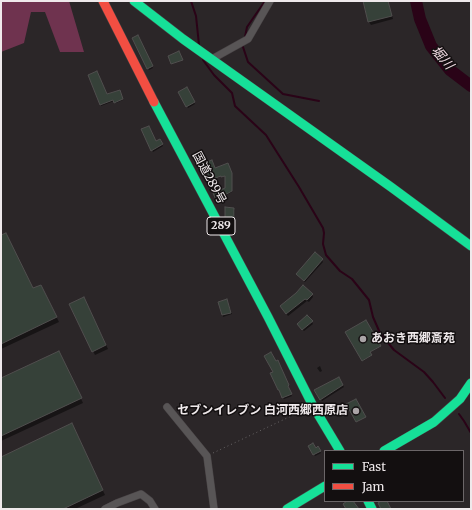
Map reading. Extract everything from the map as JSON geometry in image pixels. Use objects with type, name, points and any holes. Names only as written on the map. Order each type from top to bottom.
[{"type":"main road","name":"国道289号","points":[[102,1],[268,317],[313,406],[339,450]]},
{"type":"main road","points":[[134,1],[183,39],[430,215],[471,246]]},
{"type":"main road","points":[[386,450],[434,422],[460,399],[471,383]]},
{"type":"main road","points":[[287,509],[324,487]]},
{"type":"street","points":[[212,59],[248,39],[270,1]]},
{"type":"street","points":[[167,407],[207,456],[214,509]]},
{"type":"street","points":[[105,509],[118,506],[141,494],[150,501],[155,509]]},
{"type":"path","points":[[207,456],[313,406]]},
{"type":"shaded area","points":[[1,1],[69,1],[84,52],[60,52],[45,12],[31,12],[24,43],[1,52]]},
{"type":"building","points":[[363,1],[388,1],[392,16],[368,22]]},
{"type":"building","points":[[138,35],[153,66],[147,69],[132,38]]},
{"type":"building","points":[[179,51],[183,60],[171,64],[168,56]]},
{"type":"building","points":[[97,71],[107,94],[120,90],[123,99],[114,103],[113,100],[100,105],[88,75]]},
{"type":"building","points":[[187,87],[195,102],[186,107],[178,92]]},
{"type":"building","points":[[149,126],[156,141],[160,139],[163,144],[151,151],[141,129]]},
{"type":"building","points":[[212,160],[215,168],[228,163],[232,173],[232,191],[216,200],[213,193],[225,188],[225,176],[210,180],[204,163]]},
{"type":"building","points":[[225,207],[234,208],[234,224],[228,224],[225,219]]},
{"type":"building","points":[[6,233],[33,288],[41,285],[57,317],[1,344],[1,235]]},
{"type":"building","points":[[315,252],[323,259],[304,281],[296,274]]},
{"type":"building","points":[[303,285],[313,294],[307,300],[305,299],[286,314],[280,306]]},
{"type":"building","points":[[84,297],[106,345],[92,352],[69,304]]},
{"type":"building","points":[[227,299],[231,313],[222,315],[218,302]]},
{"type":"building","points":[[307,315],[313,321],[302,330],[297,324]]},
{"type":"building","name":"あおき西郷斎苑","points":[[366,320],[381,346],[370,352],[372,355],[362,361],[345,332]]},
{"type":"building","points":[[59,351],[82,398],[1,436],[1,378]]},
{"type":"building","points":[[271,352],[276,361],[278,360],[292,394],[282,398],[270,373],[273,372],[264,356]]},
{"type":"building","points":[[339,377],[343,385],[320,400],[314,390]]},
{"type":"building","points":[[356,399],[366,417],[356,422],[346,404]]},
{"type":"building","points":[[72,423],[103,490],[63,509],[1,509],[1,457]]},
{"type":"building","points":[[313,443],[316,448],[318,446],[321,451],[313,455],[308,446]]},
{"type":"building","points":[[346,502],[354,502],[359,509],[346,509],[343,504]]},
{"type":"building","points":[[388,502],[391,509],[381,509],[378,503]]},
{"type":"waterway","points":[[191,1],[196,16],[199,45]]},
{"type":"waterway","points":[[245,37],[247,27],[265,1]]},
{"type":"waterway","name":"堀川","points":[[416,1],[420,19],[431,46],[450,70],[471,86]]},
{"type":"waterway","points":[[243,47],[248,62],[283,94],[319,101]]},
{"type":"waterway","points":[[203,60],[214,75],[232,93],[235,106],[266,135],[323,228],[323,244],[326,255],[340,271],[352,279],[369,300],[373,317],[380,333],[394,350],[424,372],[445,398]]},
{"type":"waterway","points":[[459,414],[471,433]]},
{"type":"traffic: fast","points":[[134,1],[183,39],[391,187],[471,246]]},
{"type":"traffic: fast","points":[[154,102],[268,317],[313,406],[339,450]]},
{"type":"traffic: fast","points":[[386,450],[434,422],[460,399],[471,383]]},
{"type":"traffic: fast","points":[[287,509],[324,487]]},
{"type":"traffic: fast","points":[[368,502],[372,509]]},
{"type":"traffic: jam","points":[[103,1],[154,102]]},
{"type":"place","name":"あおき西郷斎苑","points":[[363,339]]},
{"type":"place","name":"セブンイレブン 白河西郷西原店","points":[[356,411]]}]
